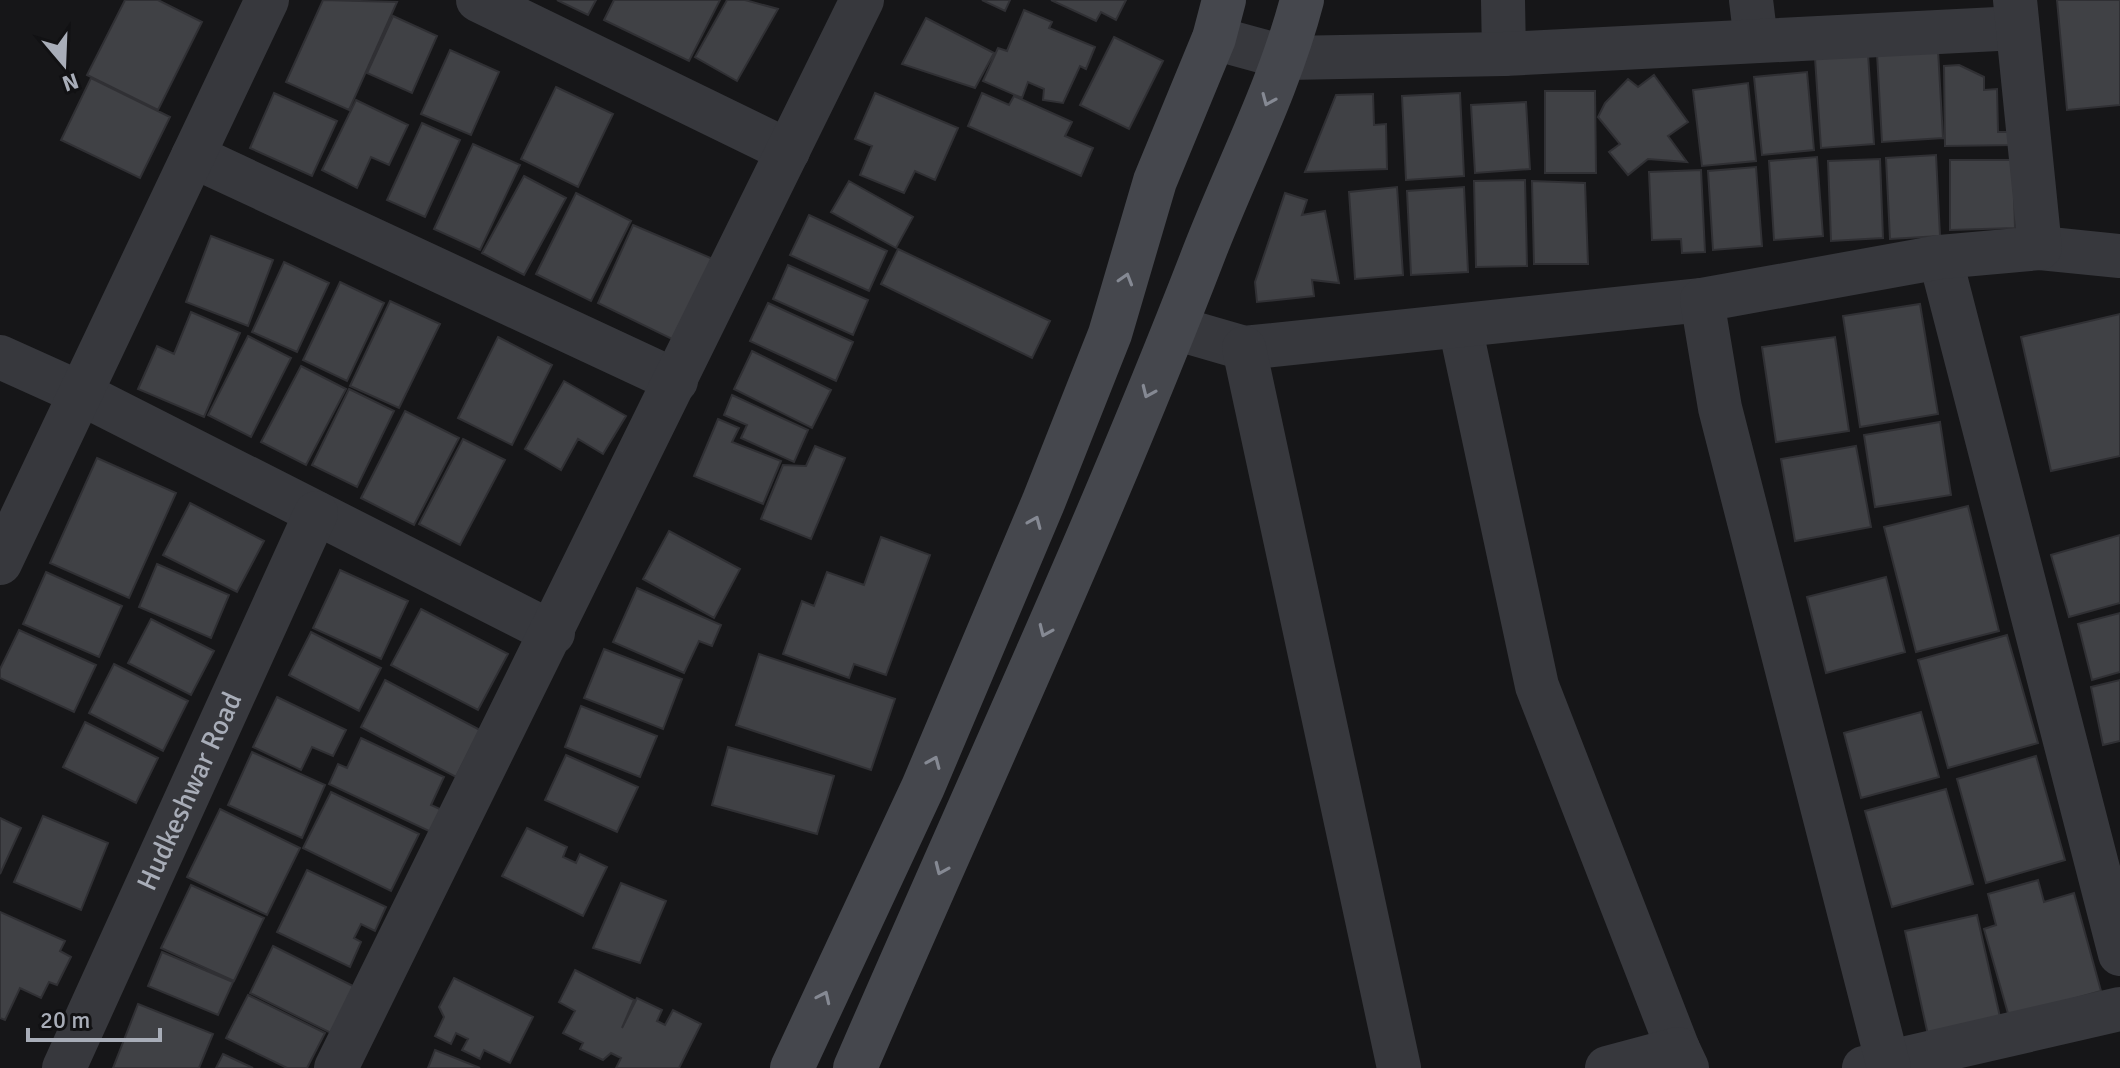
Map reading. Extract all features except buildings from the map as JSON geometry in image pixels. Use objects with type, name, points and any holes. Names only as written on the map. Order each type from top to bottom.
[{"type":"main road","points":[[855,1068],[1175,328],[1287,58],[1302,0]]},
{"type":"main road","points":[[792,1068],[923,787],[1043,503],[1110,334],[1155,181],[1219,19]]},
{"type":"street","points":[[0,563],[267,0]]},
{"type":"street","points":[[478,0],[788,151]]},
{"type":"street","points":[[336,1068],[553,633],[862,0]]},
{"type":"street","points":[[1503,0],[1504,54]]},
{"type":"street","points":[[1219,19],[1287,58],[1504,54],[1754,20],[2016,14],[2040,248]]},
{"type":"street","points":[[193,156],[676,381]]},
{"type":"street","points":[[1175,328],[1244,348],[1702,300],[1940,257],[2040,248],[2120,256]]},
{"type":"street","points":[[1940,257],[2120,954]]},
{"type":"street","points":[[1702,300],[1720,408],[1880,1066],[2120,1009]]},
{"type":"street","points":[[1460,326],[1537,686],[1682,1059],[1607,1068]]},
{"type":"street","points":[[1244,348],[1399,1068]]},
{"type":"street","points":[[0,357],[80,393],[553,633]]},
{"type":"street","name":"Hudkeshwar Road","points":[[64,1068],[316,513]]}]
